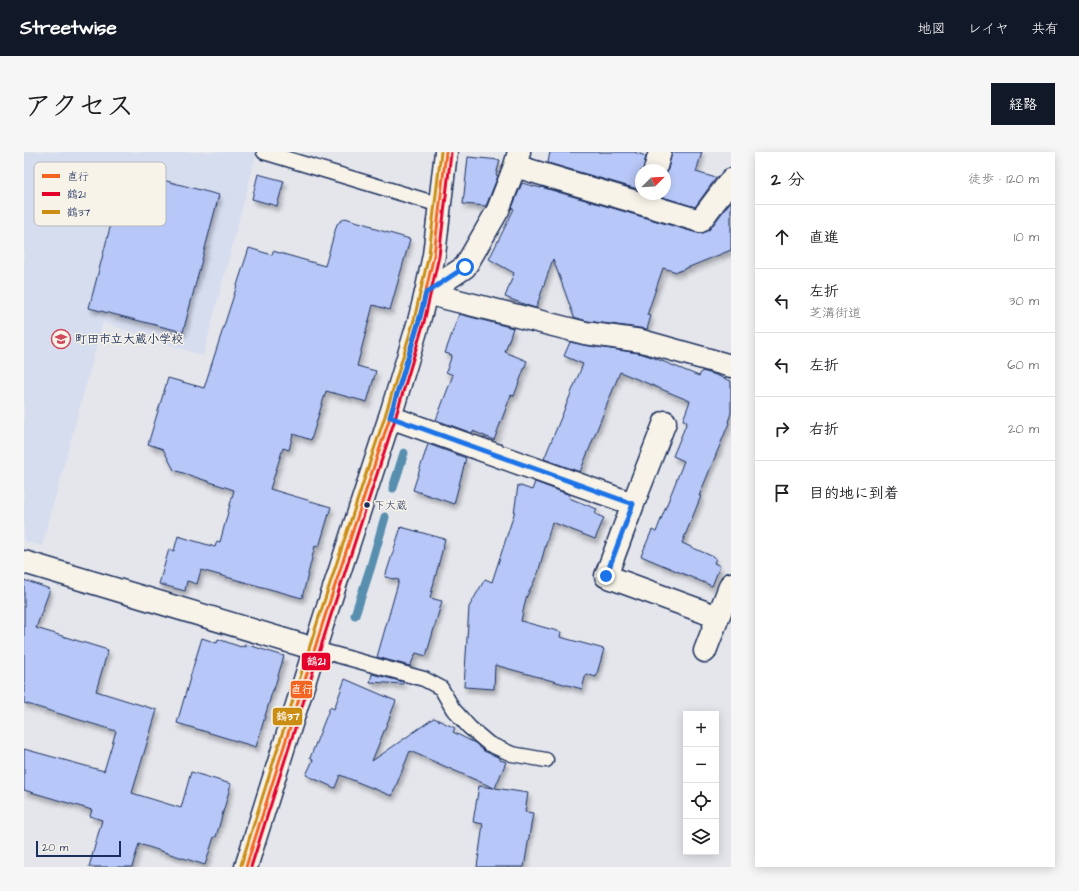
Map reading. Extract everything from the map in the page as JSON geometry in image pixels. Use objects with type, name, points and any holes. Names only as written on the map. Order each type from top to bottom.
[{"type":"street","points":[[246,867],[390,417],[419,321],[434,255],[446,152]]},
{"type":"street","points":[[657,164],[660,152]]},
{"type":"street","points":[[426,293],[465,267],[498,210],[517,159],[635,196]]},
{"type":"street","points":[[648,200],[700,221],[731,180]]},
{"type":"street","points":[[426,293],[585,332],[642,341],[731,366]]},
{"type":"street","points":[[390,417],[633,504]]},
{"type":"street","points":[[665,422],[606,576],[718,617]]},
{"type":"street","points":[[24,562],[315,649]]},
{"type":"street","points":[[705,651],[731,584]]},
{"type":"lane","points":[[264,152],[440,205]]},
{"type":"lane","points":[[315,649],[424,679],[440,688],[453,709],[469,727],[489,744],[512,754],[546,760]]},
{"type":"shaded area","name":"町田市立大蔵小学校","points":[[24,152],[257,152],[203,356],[103,322],[42,546],[24,541]]},
{"type":"building","points":[[550,152],[634,152],[646,156],[644,164],[635,164],[635,188],[548,163]]},
{"type":"building","points":[[672,152],[702,152],[696,172],[716,178],[695,207],[671,200],[671,164],[669,164]]},
{"type":"building","points":[[468,157],[500,160],[496,175],[498,176],[486,206],[463,204]]},
{"type":"building","points":[[258,174],[284,181],[277,206],[252,199]]},
{"type":"building","points":[[166,181],[219,195],[183,332],[89,308],[110,226],[166,226]]},
{"type":"building","points":[[522,183],[541,187],[697,233],[703,233],[710,229],[731,201],[731,250],[677,272],[663,268],[647,315],[651,316],[647,329],[587,321],[574,317],[553,259],[536,308],[529,306],[505,297],[514,273],[489,259],[514,209],[512,208]]},
{"type":"building","points":[[345,218],[372,226],[372,228],[410,239],[390,310],[373,305],[357,366],[376,371],[367,402],[326,391],[311,440],[293,434],[289,450],[283,448],[270,489],[331,507],[319,547],[315,546],[302,598],[201,570],[197,584],[187,581],[185,591],[159,584],[169,549],[174,551],[178,536],[215,547],[217,541],[220,542],[234,490],[174,470],[163,449],[148,444],[168,378],[204,388],[249,248],[272,255],[273,251],[325,266],[337,224]]},
{"type":"building","points":[[459,314],[513,328],[505,352],[527,361],[514,396],[511,395],[494,440],[473,431],[472,433],[436,420],[453,375],[446,372],[452,355],[445,353]]},
{"type":"building","points":[[570,342],[639,353],[699,376],[702,371],[731,381],[731,413],[729,423],[699,496],[701,496],[682,543],[716,558],[714,563],[720,566],[712,586],[641,556],[652,530],[656,532],[684,461],[673,456],[687,422],[683,420],[690,401],[620,372],[580,472],[544,459],[583,364],[564,356]]},
{"type":"building","points":[[428,444],[466,458],[454,504],[413,490]]},
{"type":"building","points":[[535,482],[570,495],[569,498],[597,509],[595,514],[604,518],[595,539],[552,522],[538,573],[526,598],[521,621],[561,632],[560,637],[604,649],[596,677],[586,674],[582,689],[495,665],[494,689],[464,687],[469,607],[485,579],[492,582],[514,514],[518,485],[532,490]]},
{"type":"building","points":[[401,527],[445,539],[430,598],[442,601],[426,656],[416,653],[410,666],[377,657],[399,580],[385,577]]},
{"type":"building","points":[[24,580],[50,589],[36,628],[108,650],[96,691],[157,710],[132,793],[181,808],[191,772],[231,784],[216,837],[214,837],[205,865],[139,844],[132,867],[89,867],[102,820],[90,816],[92,810],[24,790],[24,749],[104,771],[116,731],[24,703]]},
{"type":"building","points":[[202,638],[217,643],[218,639],[241,647],[245,647],[245,644],[284,656],[256,747],[177,723]]},
{"type":"building","points":[[372,674],[404,682],[403,684],[370,682]]},
{"type":"building","points":[[345,679],[396,701],[372,761],[434,718],[455,728],[453,732],[475,743],[484,751],[506,762],[495,788],[528,793],[525,812],[533,813],[524,867],[477,867],[483,824],[473,822],[479,786],[494,788],[410,751],[392,796],[340,775],[335,788],[306,775],[313,760],[310,758],[330,707],[334,709]]},
{"type":"waterway","points":[[393,488],[404,453]]},
{"type":"waterway","points":[[355,615],[385,517]]},
{"type":"transit line","name":"鶴37","points":[[241,865],[320,614],[385,416],[414,320],[429,254],[441,152]]},
{"type":"transit line","name":"直行","points":[[246,867],[325,616],[390,417],[419,321],[434,255],[446,152]]},
{"type":"transit line","name":"鶴21","points":[[251,867],[395,419],[424,322],[439,256],[451,153]]},
{"type":"place","name":"町田市立大蔵小学校","points":[[61,339]]},
{"type":"place","name":"下大蔵","points":[[367,505]]},
{"type":"route","points":[[465,267],[426,293],[390,417],[633,504],[606,576]]}]
